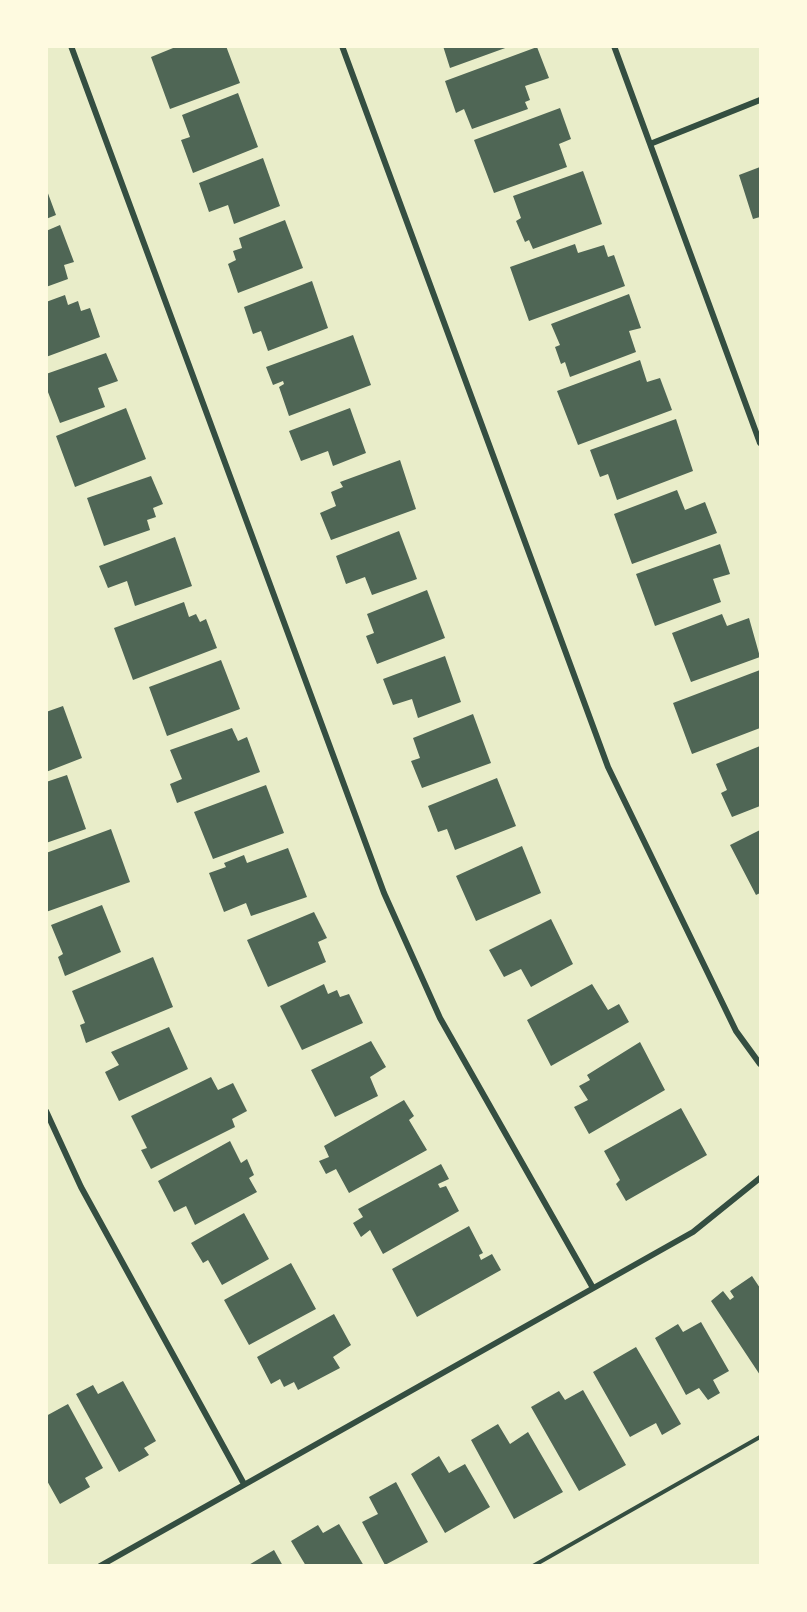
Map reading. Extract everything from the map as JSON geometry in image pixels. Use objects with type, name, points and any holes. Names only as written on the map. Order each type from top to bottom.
[{"type":"street","points":[[70,46],[384,893],[441,1018],[593,1288]]},
{"type":"street","points":[[342,46],[608,767],[736,1031],[760,1064]]},
{"type":"street","points":[[614,46],[760,443]]},
{"type":"street","points":[[650,144],[760,100]]},
{"type":"street","points":[[46,1111],[81,1187],[244,1484]]},
{"type":"street","points":[[100,1566],[693,1232],[760,1178]]},
{"type":"path","points":[[533,1566],[760,1437]]},
{"type":"building","points":[[178,46],[226,46],[240,83],[170,109],[151,57]]},
{"type":"building","points":[[443,46],[508,46],[508,47],[450,68]]},
{"type":"building","points":[[537,47],[549,78],[525,86],[530,100],[525,102],[528,109],[472,129],[464,109],[456,113],[445,81]]},
{"type":"building","points":[[238,93],[258,147],[193,173],[181,140],[190,137],[182,115]]},
{"type":"building","points":[[560,108],[571,139],[559,144],[567,167],[494,193],[474,140]]},
{"type":"building","points":[[263,158],[280,206],[234,224],[228,205],[209,212],[199,183]]},
{"type":"building","points":[[760,167],[760,217],[753,219],[739,175]]},
{"type":"building","points":[[583,171],[602,224],[533,249],[529,240],[525,242],[516,221],[521,218],[513,196]]},
{"type":"building","points":[[46,188],[56,215],[46,219]]},
{"type":"building","points":[[285,220],[303,268],[238,293],[228,264],[236,260],[233,251],[242,248],[239,238]]},
{"type":"building","points":[[60,225],[74,262],[64,265],[68,279],[46,287],[46,231]]},
{"type":"building","points":[[575,244],[578,253],[604,245],[608,257],[614,255],[625,286],[529,321],[510,267]]},
{"type":"building","points":[[312,281],[328,328],[268,351],[261,331],[253,334],[244,307]]},
{"type":"building","points":[[629,294],[641,328],[629,331],[636,352],[570,377],[565,362],[561,364],[555,347],[560,345],[551,324]]},
{"type":"building","points":[[65,295],[68,305],[78,301],[81,311],[90,308],[100,337],[46,357],[46,302]]},
{"type":"building","points":[[353,335],[371,385],[289,416],[279,387],[284,384],[283,381],[273,385],[266,367]]},
{"type":"building","points":[[106,353],[118,381],[98,388],[105,407],[60,423],[46,387],[46,374]]},
{"type":"building","points":[[640,360],[647,382],[660,378],[672,410],[578,445],[557,391]]},
{"type":"building","points":[[126,408],[146,459],[75,487],[56,436]]},
{"type":"building","points":[[350,408],[366,453],[333,466],[328,451],[301,461],[289,431]]},
{"type":"building","points":[[676,419],[693,471],[617,500],[608,474],[600,477],[590,450]]},
{"type":"building","points":[[400,460],[416,509],[331,540],[320,513],[336,506],[331,492],[343,487],[340,482]]},
{"type":"building","points":[[151,476],[163,504],[153,508],[156,517],[147,520],[150,530],[104,546],[87,498]]},
{"type":"building","points":[[677,490],[685,510],[705,502],[717,533],[632,564],[614,514]]},
{"type":"building","points":[[399,531],[417,579],[372,595],[365,577],[346,584],[336,556]]},
{"type":"building","points":[[175,537],[192,586],[135,606],[127,581],[108,588],[99,566]]},
{"type":"building","points":[[720,544],[730,574],[713,579],[721,602],[655,626],[636,574]]},
{"type":"building","points":[[427,590],[445,638],[377,664],[366,636],[374,633],[367,614]]},
{"type":"building","points":[[184,602],[189,617],[196,614],[200,622],[206,619],[217,648],[133,680],[114,628]]},
{"type":"building","points":[[722,614],[727,626],[749,618],[760,657],[691,682],[672,633]]},
{"type":"building","points":[[445,656],[461,702],[418,718],[412,699],[393,705],[383,679]]},
{"type":"building","points":[[221,660],[240,709],[167,736],[149,687]]},
{"type":"building","points":[[760,670],[760,728],[692,754],[673,703]]},
{"type":"building","points":[[63,706],[82,758],[46,772],[46,712]]},
{"type":"building","points":[[473,714],[491,763],[422,788],[411,761],[420,758],[413,738]]},
{"type":"building","points":[[232,728],[238,741],[247,737],[260,772],[177,803],[170,784],[182,779],[170,750]]},
{"type":"building","points":[[760,746],[760,806],[732,817],[721,793],[727,790],[716,764]]},
{"type":"building","points":[[67,775],[86,829],[46,843],[46,782]]},
{"type":"building","points":[[497,778],[516,826],[455,850],[447,829],[438,832],[428,806]]},
{"type":"building","points":[[266,785],[284,833],[213,859],[194,812]]},
{"type":"building","points":[[111,829],[130,882],[46,912],[46,853]]},
{"type":"building","points":[[760,830],[760,893],[756,895],[730,845]]},
{"type":"building","points":[[522,846],[541,893],[476,921],[456,876]]},
{"type":"building","points":[[288,848],[307,897],[251,916],[246,903],[224,912],[209,873],[226,867],[224,863],[244,855],[247,863]]},
{"type":"building","points":[[102,905],[121,952],[65,976],[58,957],[63,954],[51,925]]},
{"type":"building","points":[[314,912],[327,938],[318,942],[326,962],[268,987],[247,940]]},
{"type":"building","points":[[551,919],[573,964],[531,987],[521,969],[504,977],[489,950]]},
{"type":"building","points":[[153,957],[173,1007],[86,1043],[80,1025],[85,1023],[72,991]]},
{"type":"building","points":[[324,984],[328,994],[337,990],[340,997],[349,994],[363,1023],[302,1050],[280,1006]]},
{"type":"building","points":[[592,984],[608,1010],[619,1004],[629,1022],[551,1066],[527,1020]]},
{"type":"building","points":[[169,1027],[188,1069],[119,1101],[105,1072],[119,1065],[111,1052]]},
{"type":"building","points":[[371,1041],[386,1067],[370,1077],[378,1096],[335,1117],[311,1070]]},
{"type":"building","points":[[640,1042],[665,1090],[589,1134],[574,1107],[588,1100],[579,1086],[590,1080],[587,1075]]},
{"type":"building","points":[[211,1077],[218,1090],[233,1083],[247,1111],[232,1119],[235,1127],[151,1169],[141,1150],[147,1148],[131,1116]]},
{"type":"building","points":[[404,1100],[414,1116],[409,1120],[427,1150],[349,1193],[336,1169],[326,1174],[319,1161],[329,1157],[324,1146]]},
{"type":"building","points":[[681,1108],[707,1155],[626,1201],[616,1184],[620,1180],[604,1151]]},
{"type":"building","points":[[230,1141],[241,1163],[247,1159],[254,1175],[249,1178],[257,1192],[195,1225],[186,1206],[174,1212],[158,1181]]},
{"type":"building","points":[[441,1164],[449,1179],[438,1184],[440,1188],[446,1186],[459,1211],[383,1254],[370,1230],[361,1237],[353,1223],[363,1217],[358,1209]]},
{"type":"building","points":[[244,1213],[269,1259],[222,1285],[208,1260],[203,1263],[191,1243]]},
{"type":"building","points":[[469,1226],[483,1253],[479,1255],[481,1260],[492,1254],[501,1270],[417,1317],[392,1269]]},
{"type":"building","points":[[291,1263],[316,1309],[249,1345],[224,1300]]},
{"type":"building","points":[[752,1276],[760,1288],[760,1375],[711,1301],[723,1291],[730,1300],[734,1297],[730,1291]]},
{"type":"building","points":[[334,1314],[351,1345],[333,1357],[340,1368],[298,1390],[294,1382],[284,1387],[280,1379],[271,1384],[257,1357]]},
{"type":"building","points":[[701,1322],[729,1371],[713,1380],[720,1393],[708,1400],[699,1388],[686,1395],[655,1338],[678,1324],[683,1332]]},
{"type":"building","points":[[636,1347],[681,1424],[662,1435],[656,1423],[630,1437],[593,1372]]},
{"type":"building","points":[[123,1381],[156,1441],[144,1448],[149,1455],[119,1472],[76,1394],[93,1385],[98,1394]]},
{"type":"building","points":[[583,1390],[626,1465],[579,1491],[531,1407],[559,1391],[565,1400]]},
{"type":"building","points":[[68,1404],[103,1468],[85,1478],[90,1487],[60,1504],[46,1479],[46,1416]]},
{"type":"building","points":[[498,1424],[510,1444],[528,1432],[563,1492],[514,1519],[471,1440]]},
{"type":"building","points":[[439,1456],[449,1473],[465,1464],[490,1507],[445,1533],[411,1474]]},
{"type":"building","points":[[396,1482],[428,1542],[385,1565],[362,1522],[378,1514],[369,1497]]},
{"type":"building","points":[[339,1524],[364,1566],[306,1566],[291,1541],[318,1525],[323,1533]]},
{"type":"building","points":[[274,1550],[283,1566],[247,1566]]}]
